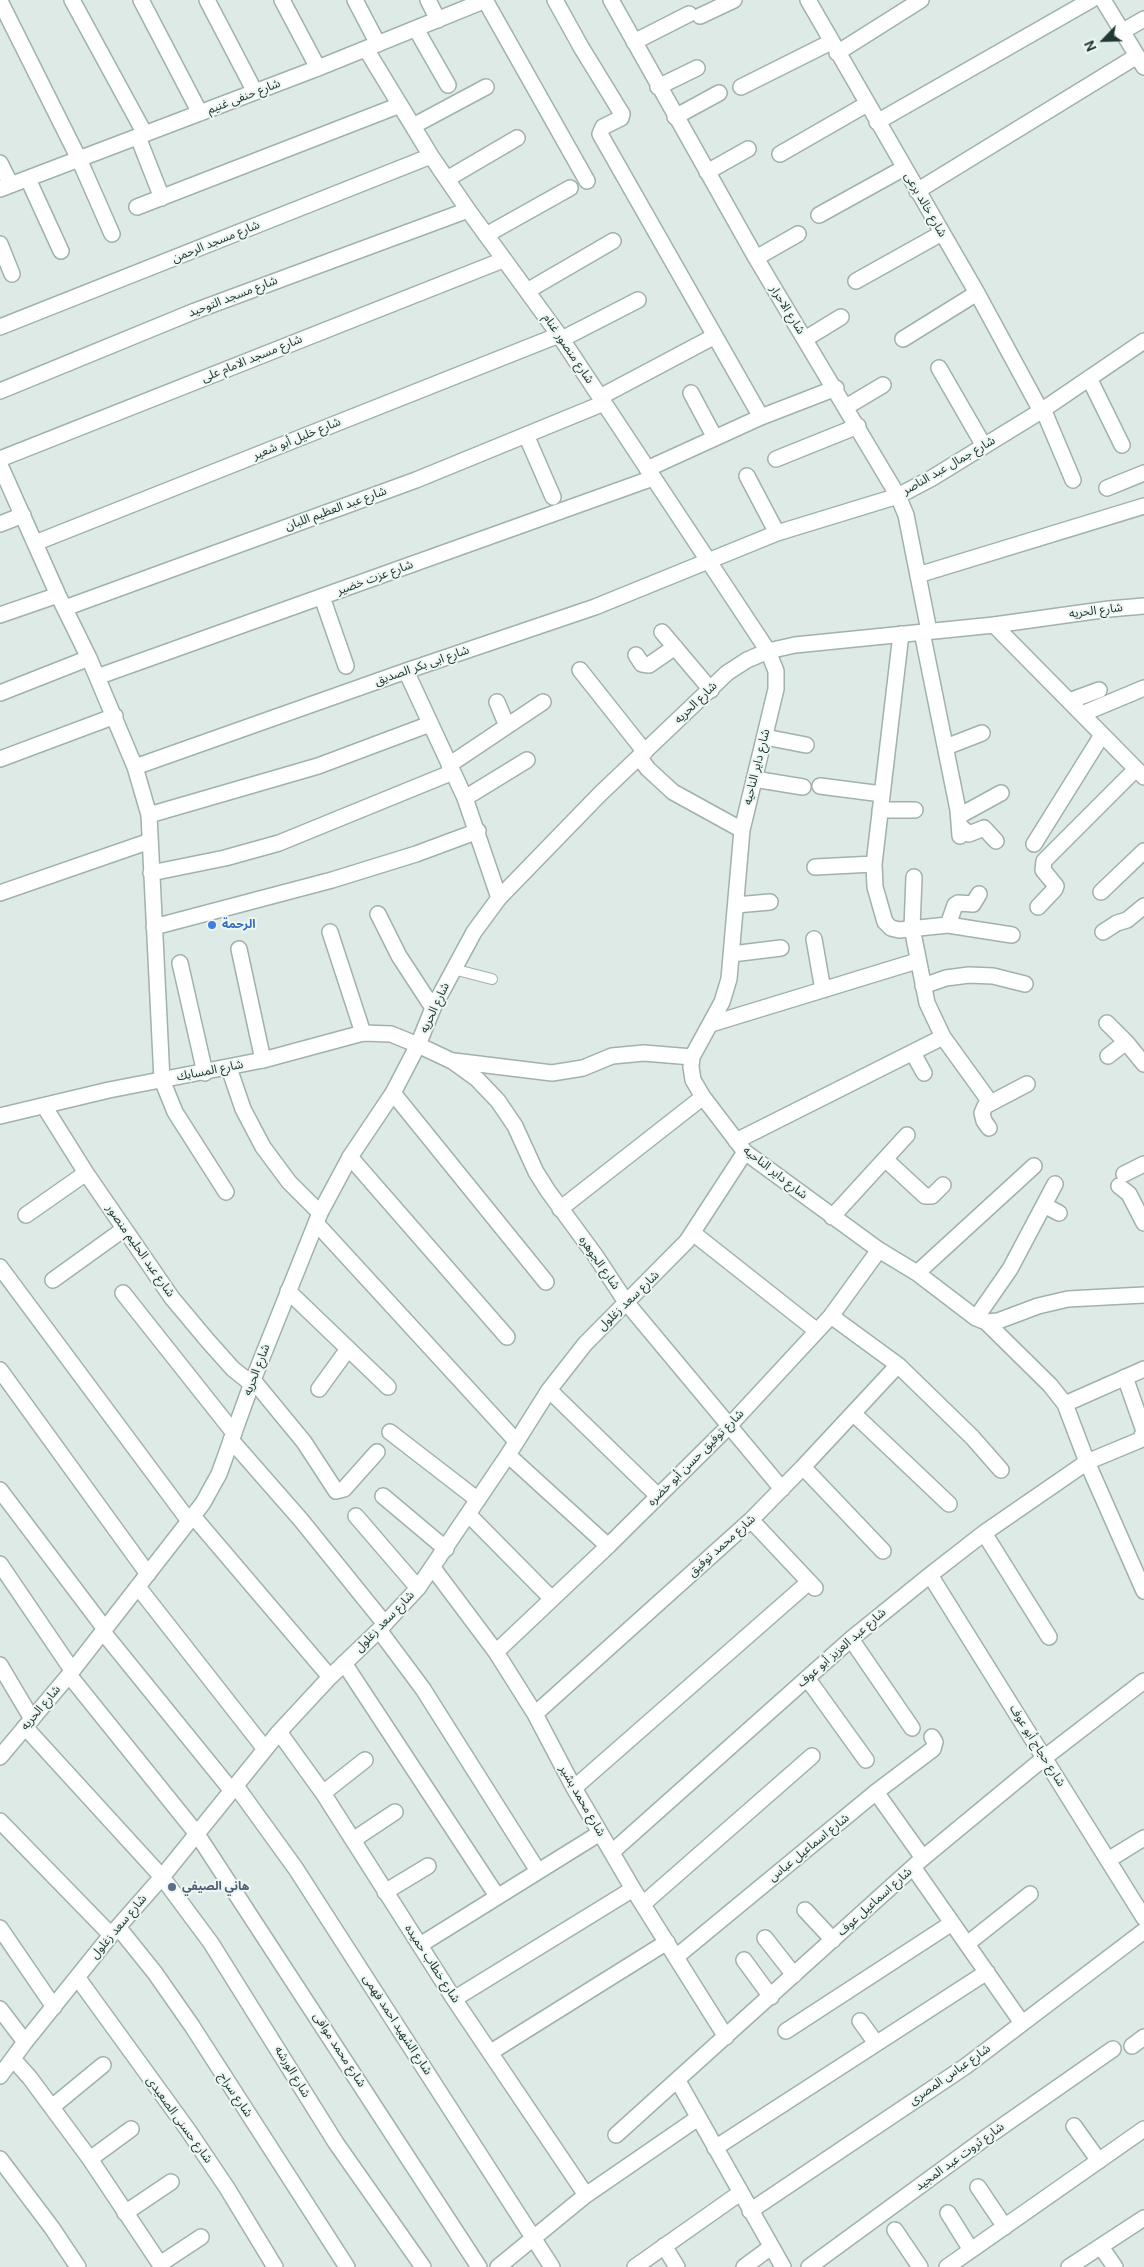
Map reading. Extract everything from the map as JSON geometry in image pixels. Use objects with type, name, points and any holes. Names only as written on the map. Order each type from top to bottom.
[{"type":"street","points":[[72,0],[141,136],[162,198]]},
{"type":"street","points":[[141,0],[200,113]]},
{"type":"street","points":[[207,0],[255,92]]},
{"type":"street","points":[[282,0],[318,68]]},
{"type":"street","name":"شارع منصور غنام","points":[[355,0],[372,46],[400,105],[432,156],[503,260],[561,337],[768,651]]},
{"type":"street","points":[[428,0],[438,20]]},
{"type":"street","points":[[485,0],[587,181]]},
{"type":"street","name":"شارع حنفى غنيم","points":[[5,187],[318,68],[485,0]]},
{"type":"street","points":[[555,0],[622,114],[621,118],[600,130],[600,134],[761,417]]},
{"type":"street","name":"شارع الاحرار","points":[[611,0],[658,87],[756,258],[836,388],[898,496],[906,515],[918,575],[926,632],[960,826]]},
{"type":"street","points":[[634,42],[694,15],[734,0]]},
{"type":"street","name":"شارع خالد برعى","points":[[808,0],[1042,410],[1073,480]]},
{"type":"street","points":[[741,87],[834,47],[921,0]]},
{"type":"street","points":[[877,122],[1092,0]]},
{"type":"street","points":[[918,191],[1141,61],[1103,0]]},
{"type":"street","points":[[0,1],[4,17],[79,159],[112,234]]},
{"type":"street","points":[[1123,31],[1144,19]]},
{"type":"street","points":[[416,28],[448,85]]},
{"type":"street","points":[[658,87],[697,68]]},
{"type":"street","points":[[413,126],[486,87]]},
{"type":"street","points":[[676,117],[719,93]]},
{"type":"street","points":[[780,154],[867,104]]},
{"type":"street","points":[[137,207],[400,105]]},
{"type":"street","points":[[447,179],[517,138]]},
{"type":"street","points":[[707,172],[748,149]]},
{"type":"street","name":"شارع مسجد الرحمن","points":[[0,327],[432,156]]},
{"type":"street","points":[[0,163],[5,187]]},
{"type":"street","points":[[820,215],[904,168]]},
{"type":"street","points":[[28,179],[61,251]]},
{"type":"street","points":[[486,234],[570,188]]},
{"type":"street","name":"شارع مسجد التوحيد","points":[[0,391],[195,311],[468,210]]},
{"type":"street","points":[[856,281],[942,233]]},
{"type":"street","points":[[756,258],[798,234]]},
{"type":"street","points":[[527,291],[613,241]]},
{"type":"street","points":[[0,244],[12,274]]},
{"type":"street","name":"شارع مسجد الامام على","points":[[0,459],[503,260]]},
{"type":"street","points":[[903,339],[976,293]]},
{"type":"street","name":"شارع خليل أبو شعير","points":[[35,543],[561,337],[638,300]]},
{"type":"street","points":[[805,339],[841,317]]},
{"type":"street","points":[[602,400],[715,336]]},
{"type":"street","name":"شارع جمال عبد الناصر","points":[[707,561],[777,533],[898,496],[1042,410],[1144,341]]},
{"type":"street","points":[[939,368],[984,446]]},
{"type":"street","points":[[1090,378],[1122,445]]},
{"type":"street","points":[[846,407],[883,385]]},
{"type":"street","name":"شارع عزت خضير","points":[[97,677],[322,597],[650,474],[715,438],[761,417],[836,388]]},
{"type":"street","points":[[691,394],[715,438]]},
{"type":"street","name":"شارع عبد العظيم اللبان","points":[[0,616],[61,601],[416,480],[526,435],[602,400]]},
{"type":"street","points":[[776,460],[858,426]]},
{"type":"street","points":[[526,435],[553,497]]},
{"type":"street","points":[[0,465],[115,716],[135,767],[148,815],[162,1080],[175,1112],[226,1192]]},
{"type":"street","points":[[1107,488],[1144,473]]},
{"type":"street","points":[[747,476],[777,533]]},
{"type":"street","points":[[918,575],[1144,506]]},
{"type":"street","points":[[0,524],[23,515]]},
{"type":"street","name":"شارع ابى بكر الصديق","points":[[135,767],[406,671],[596,607],[707,561]]},
{"type":"street","points":[[322,597],[346,666]]},
{"type":"street","name":"شارع الحريه","points":[[0,1757],[104,1631],[191,1519],[216,1481],[252,1382],[318,1218],[350,1157],[393,1093],[418,1045],[433,1008],[474,932],[499,898],[600,794],[727,673],[746,660],[768,651],[795,645],[994,625],[1108,609],[1144,606]]},
{"type":"street","points":[[994,625],[1140,773],[1044,861],[1043,870],[1056,886],[1038,907]]},
{"type":"street","points":[[662,632],[711,690]]},
{"type":"street","points":[[901,634],[874,864],[875,887],[885,922],[891,928],[899,930],[948,925],[1012,935]]},
{"type":"street","points":[[636,655],[642,664],[649,665],[675,647]]},
{"type":"street","name":"شارع داير الناحيه","points":[[768,651],[776,671],[776,689],[742,830],[729,979],[722,1002],[692,1057],[693,1080],[703,1097],[740,1146],[832,1217],[879,1250],[917,1273],[981,1320],[1050,1385],[1065,1404],[1087,1462],[1144,1591]]},
{"type":"street","points":[[0,693],[89,658]]},
{"type":"street","points":[[580,670],[642,755],[648,769],[673,792],[742,830]]},
{"type":"street","points":[[406,671],[465,798],[478,831],[499,898]]},
{"type":"street","points":[[1082,714],[1144,688]]},
{"type":"street","points":[[1069,701],[1099,690]]},
{"type":"street","points":[[497,702],[507,726]]},
{"type":"street","points":[[151,873],[225,858],[279,842],[451,768],[543,702]]},
{"type":"street","points":[[0,759],[115,716]]},
{"type":"street","points":[[148,815],[318,766],[430,724]]},
{"type":"street","points":[[946,747],[982,732]]},
{"type":"street","points":[[1034,844],[1102,735]]},
{"type":"street","points":[[765,737],[806,745]]},
{"type":"street","points":[[465,798],[526,760]]},
{"type":"street","points":[[754,778],[803,787]]},
{"type":"street","points":[[820,786],[882,794]]},
{"type":"street","points":[[996,841],[984,828],[969,834],[960,826],[1001,793]]},
{"type":"street","points":[[880,810],[915,810]]},
{"type":"street","points":[[154,927],[332,880],[416,854],[478,831]]},
{"type":"street","points":[[0,893],[150,842]]},
{"type":"street","points":[[1100,892],[1144,851]]},
{"type":"street","points":[[816,867],[874,864]]},
{"type":"street","points":[[914,877],[912,928],[917,961],[927,1003],[943,1037],[990,1102]]},
{"type":"street","points":[[948,925],[955,905],[961,903],[973,904],[979,894]]},
{"type":"street","points":[[736,905],[770,902]]},
{"type":"street","points":[[1103,932],[1131,917],[1144,906]]},
{"type":"street","points":[[378,914],[399,956],[433,1008]]},
{"type":"street","points":[[330,932],[363,1033]]},
{"type":"street","points":[[814,939],[823,990]]},
{"type":"street","points":[[732,954],[781,948]]},
{"type":"street","points":[[238,949],[263,1060]]},
{"type":"street","points":[[711,1024],[917,961]]},
{"type":"street","points":[[180,963],[205,1073]]},
{"type":"street","points":[[923,986],[946,978],[969,975],[993,976],[1025,984]]},
{"type":"street","points":[[1107,1023],[1144,1064]]},
{"type":"street","name":"شارع المسابك","points":[[0,1116],[162,1080],[229,1068],[363,1033],[391,1034],[418,1045]]},
{"type":"street","points":[[740,1146],[943,1037]]},
{"type":"street","points":[[1108,1056],[1126,1042]]},
{"type":"street","name":"شارع الجوهره","points":[[418,1045],[452,1061],[476,1079],[498,1101],[515,1126],[536,1172],[560,1209],[595,1254],[626,1302],[782,1488]]},
{"type":"street","points":[[913,1052],[924,1074]]},
{"type":"street","points":[[452,1061],[552,1073],[583,1068],[612,1056],[644,1053],[692,1057]]},
{"type":"street","points":[[229,1068],[243,1109],[263,1147],[289,1182],[512,1448],[608,1546]]},
{"type":"street","points":[[989,1128],[984,1121],[982,1113],[985,1106],[1027,1084]]},
{"type":"street","points":[[393,1093],[546,1282]]},
{"type":"street","points":[[560,1209],[703,1097]]},
{"type":"street","name":"شارع عبد الحليم منصور","points":[[44,1106],[86,1173],[172,1298],[233,1369],[252,1382],[304,1442],[336,1491],[344,1490],[377,1452]]},
{"type":"street","points":[[832,1217],[907,1135]]},
{"type":"street","name":"شارع سعد زغلول","points":[[0,2076],[24,2042],[114,1931],[198,1834],[279,1732],[330,1677],[382,1627],[418,1588],[446,1549],[550,1390],[585,1344],[664,1266],[693,1233],[740,1146]]},
{"type":"street","points":[[350,1157],[507,1337]]},
{"type":"street","points":[[885,1158],[925,1196],[932,1196],[943,1185]]},
{"type":"street","points":[[1144,1164],[1122,1180],[1144,1223]]},
{"type":"street","points":[[917,1273],[1034,1166]]},
{"type":"street","points":[[26,1215],[86,1173]]},
{"type":"street","points":[[1055,1184],[981,1320],[998,1321],[1038,1306],[1068,1299],[1144,1295]]},
{"type":"street","points":[[1044,1205],[1059,1213]]},
{"type":"street","points":[[54,1280],[124,1229]]},
{"type":"street","points":[[693,1233],[817,1331]]},
{"type":"street","name":"شارع توفيق حسن أبو خضره","points":[[496,1652],[608,1546],[730,1425],[831,1316],[879,1250]]},
{"type":"street","points":[[0,1268],[191,1519],[330,1677]]},
{"type":"street","points":[[288,1291],[388,1387]]},
{"type":"street","points":[[123,1293],[233,1437],[301,1520],[382,1627],[538,1871]]},
{"type":"street","points":[[831,1316],[898,1365],[972,1437],[1001,1470]]},
{"type":"street","points":[[319,1388],[348,1349]]},
{"type":"street","name":"شارع محمد توفيق","points":[[535,1714],[751,1520],[803,1468],[898,1365]]},
{"type":"street","points":[[1065,1404],[1144,1369]]},
{"type":"street","points":[[0,1370],[148,1574]]},
{"type":"street","name":"شارع عبد العزيز أبو عوف","points":[[612,1852],[807,1678],[930,1575],[984,1533],[1087,1462],[1143,1438],[1144,1431],[1125,1377]]},
{"type":"street","points":[[550,1390],[658,1496]]},
{"type":"street","points":[[854,1414],[949,1504]]},
{"type":"street","points":[[390,1432],[478,1500]]},
{"type":"street","points":[[803,1468],[883,1551]]},
{"type":"street","name":"شارع الشهيد احمد فهمى","points":[[0,1490],[104,1631],[234,1789],[296,1869],[552,2267]]},
{"type":"street","points":[[383,1496],[446,1549]]},
{"type":"street","points":[[468,1514],[552,1599]]},
{"type":"street","points":[[356,1516],[418,1588]]},
{"type":"street","points":[[574,1788],[812,1585],[751,1520]]},
{"type":"street","points":[[984,1533],[1049,1637]]},
{"type":"street","name":"شارع محمد موافى","points":[[0,1564],[71,1673],[198,1834],[479,2267]]},
{"type":"street","name":"شارع محمد بشير","points":[[433,1568],[496,1652],[535,1714],[574,1788],[633,1889],[726,2037]]},
{"type":"street","name":"شارع حجاج أبو عوف","points":[[930,1575],[1144,1918]]},
{"type":"street","points":[[138,1587],[265,1749]]},
{"type":"street","points":[[851,1640],[912,1728]]},
{"type":"street","points":[[344,1663],[497,1896]]},
{"type":"street","name":"شارع الورشه","points":[[0,1665],[29,1723],[162,1877],[216,1950],[331,2135],[423,2267]]},
{"type":"street","points":[[807,1678],[866,1760]]},
{"type":"street","name":"شارع اسماعيل عوف","points":[[616,2136],[918,1862],[1044,1758],[1144,1681]]},
{"type":"street","name":"شارع خطاب حميده","points":[[279,1732],[323,1793],[454,1999],[586,2195]]},
{"type":"street","name":"شارع اسماعيل عباس","points":[[676,1957],[876,1792],[932,1750],[935,1747],[935,1742],[932,1737]]},
{"type":"street","points":[[643,1904],[812,1756]]},
{"type":"street","points":[[323,1793],[365,1760]]},
{"type":"street","points":[[876,1792],[952,1924],[1022,2023]]},
{"type":"street","points":[[353,1840],[396,1812]]},
{"type":"street","name":"شارع سراج","points":[[0,1821],[155,1973],[192,2026],[347,2267]]},
{"type":"street","points":[[420,1945],[600,1833]]},
{"type":"street","points":[[1108,1860],[1144,1838]]},
{"type":"street","points":[[386,1892],[428,1866]]},
{"type":"street","points":[[454,1999],[633,1889]]},
{"type":"street","points":[[967,1944],[1030,1894]]},
{"type":"street","points":[[805,1910],[833,1940]]},
{"type":"street","points":[[786,2031],[952,1924]]},
{"type":"street","points":[[0,1928],[54,2007]]},
{"type":"street","name":"شارع عباس المصرى","points":[[750,2211],[966,2066],[1144,1931]]},
{"type":"street","points":[[765,1938],[794,1975]]},
{"type":"street","points":[[491,2052],[667,1942]]},
{"type":"street","points":[[744,1960],[771,1997]]},
{"type":"street","points":[[715,2148],[987,1972]]},
{"type":"street","name":"شارع حسنى الصعيدى","points":[[77,1977],[212,2166],[275,2267]]},
{"type":"street","points":[[0,2009],[24,2042]]},
{"type":"street","points":[[860,2021],[876,2043]]},
{"type":"street","name":"شارع ثروت عبد المجيد","points":[[809,2267],[984,2139],[1113,2049]]},
{"type":"street","points":[[13,2059],[52,2106],[162,2266],[201,2237]]},
{"type":"street","points":[[52,2106],[103,2065]]},
{"type":"street","points":[[678,2081],[783,2267]]},
{"type":"street","points":[[498,2267],[586,2195],[698,2118]]},
{"type":"street","points":[[1074,2126],[1099,2161]]},
{"type":"street","points":[[90,2159],[131,2129]]},
{"type":"street","points":[[947,2267],[1144,2129]]},
{"type":"street","points":[[0,2159],[52,2228],[78,2267]]},
{"type":"street","points":[[126,2213],[171,2182]]},
{"type":"street","points":[[978,2187],[1005,2226]]},
{"type":"street","points":[[635,2267],[740,2193]]},
{"type":"street","points":[[948,2213],[971,2250]]},
{"type":"street","points":[[1069,2267],[1144,2218]]},
{"type":"street","points":[[895,2230],[920,2267]]},
{"type":"street","points":[[664,2246],[677,2267]]},
{"type":"street","points":[[744,2267],[771,2247]]},
{"type":"street","points":[[1101,2247],[1115,2267]]},
{"type":"lane","points":[[454,969],[492,979]]},
{"type":"place","name":"الرحمة","points":[[212,925]]},
{"type":"place","name":"هاني الصيفي","points":[[172,1887]]}]
